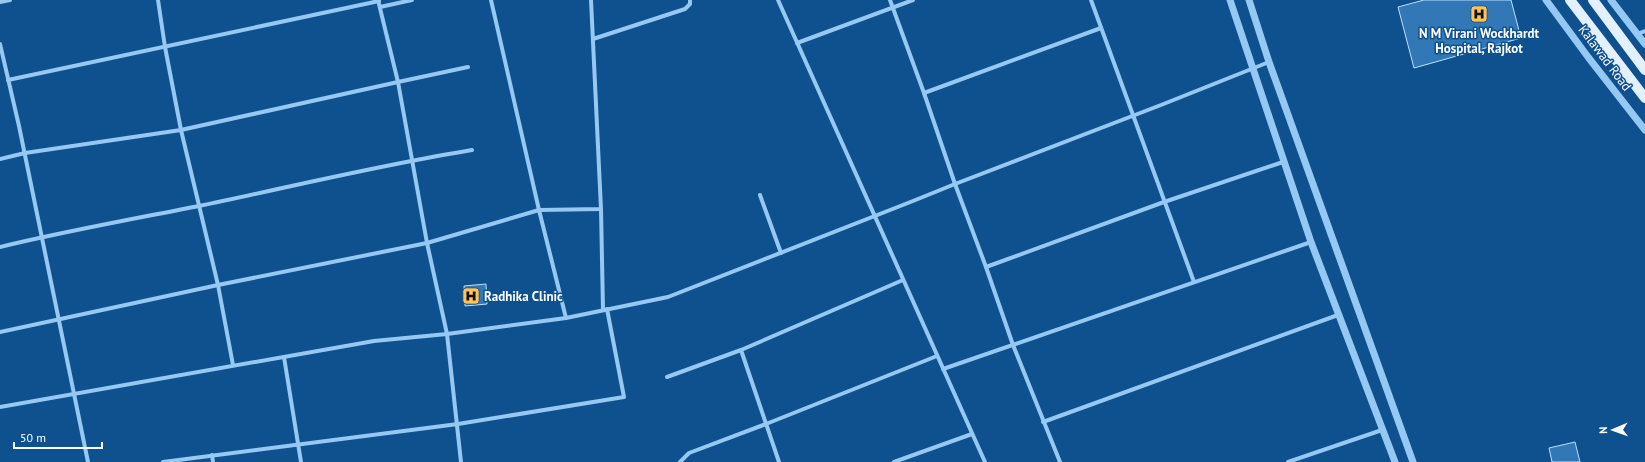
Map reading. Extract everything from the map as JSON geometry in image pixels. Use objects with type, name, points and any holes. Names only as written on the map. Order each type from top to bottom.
[{"type":"main road","points":[[1570,0],[1645,98]]},
{"type":"main road","points":[[1593,0],[1645,70]]},
{"type":"street","points":[[0,2],[10,0]]},
{"type":"street","points":[[158,0],[165,47],[181,130],[218,285],[233,366]]},
{"type":"street","points":[[380,7],[412,0]]},
{"type":"street","points":[[491,0],[539,210],[566,318]]},
{"type":"street","points":[[163,462],[458,424],[624,397],[605,310],[591,0]]},
{"type":"street","points":[[593,39],[685,9],[690,4],[690,0]]},
{"type":"street","points":[[778,0],[985,462]]},
{"type":"street","points":[[890,0],[986,267],[1012,345],[1060,462]]},
{"type":"street","points":[[797,43],[913,0]]},
{"type":"street","points":[[1091,0],[1132,116],[1194,282]]},
{"type":"street","points":[[1230,0],[1311,242],[1395,462]]},
{"type":"street","points":[[1249,0],[1269,62],[1413,462]]},
{"type":"street","name":"Kalawad Road","points":[[1546,0],[1645,130]]},
{"type":"street","points":[[1611,0],[1645,44]]},
{"type":"street","points":[[8,80],[378,1],[398,82],[427,243],[447,334],[461,462]]},
{"type":"street","points":[[924,93],[1101,28]]},
{"type":"street","points":[[1637,34],[1645,31]]},
{"type":"street","points":[[0,44],[25,154],[88,462]]},
{"type":"street","points":[[0,407],[374,341],[447,334],[566,318],[668,297],[1269,62]]},
{"type":"street","points":[[0,159],[181,130],[468,67]]},
{"type":"street","points":[[0,247],[412,160],[472,150]]},
{"type":"street","points":[[986,267],[1164,202],[1283,162]]},
{"type":"street","points":[[760,196],[781,253]]},
{"type":"street","points":[[0,332],[59,321],[218,285],[427,243],[539,210],[601,209]]},
{"type":"street","points":[[943,370],[1311,242]]},
{"type":"street","points":[[667,377],[741,350],[903,280]]},
{"type":"street","points":[[1044,422],[1338,315]]},
{"type":"street","points":[[741,350],[779,462]]},
{"type":"street","points":[[680,462],[689,453],[937,356]]},
{"type":"street","points":[[284,357],[301,462]]},
{"type":"street","points":[[1288,462],[1382,430]]},
{"type":"street","points":[[894,462],[972,434]]},
{"type":"street","points":[[212,455],[213,462]]},
{"type":"building","points":[[1424,0],[1511,0],[1521,38],[1414,68],[1398,7]]},
{"type":"building","points":[[486,284],[487,304],[465,306],[464,286]]},
{"type":"building","points":[[1575,442],[1580,462],[1552,462],[1549,448]]},
{"type":"place","name":"N M Virani Wockhardt Hospital, Rajkot","points":[[1479,14]]},
{"type":"place","name":"Radhika Clinic","points":[[471,296]]}]
